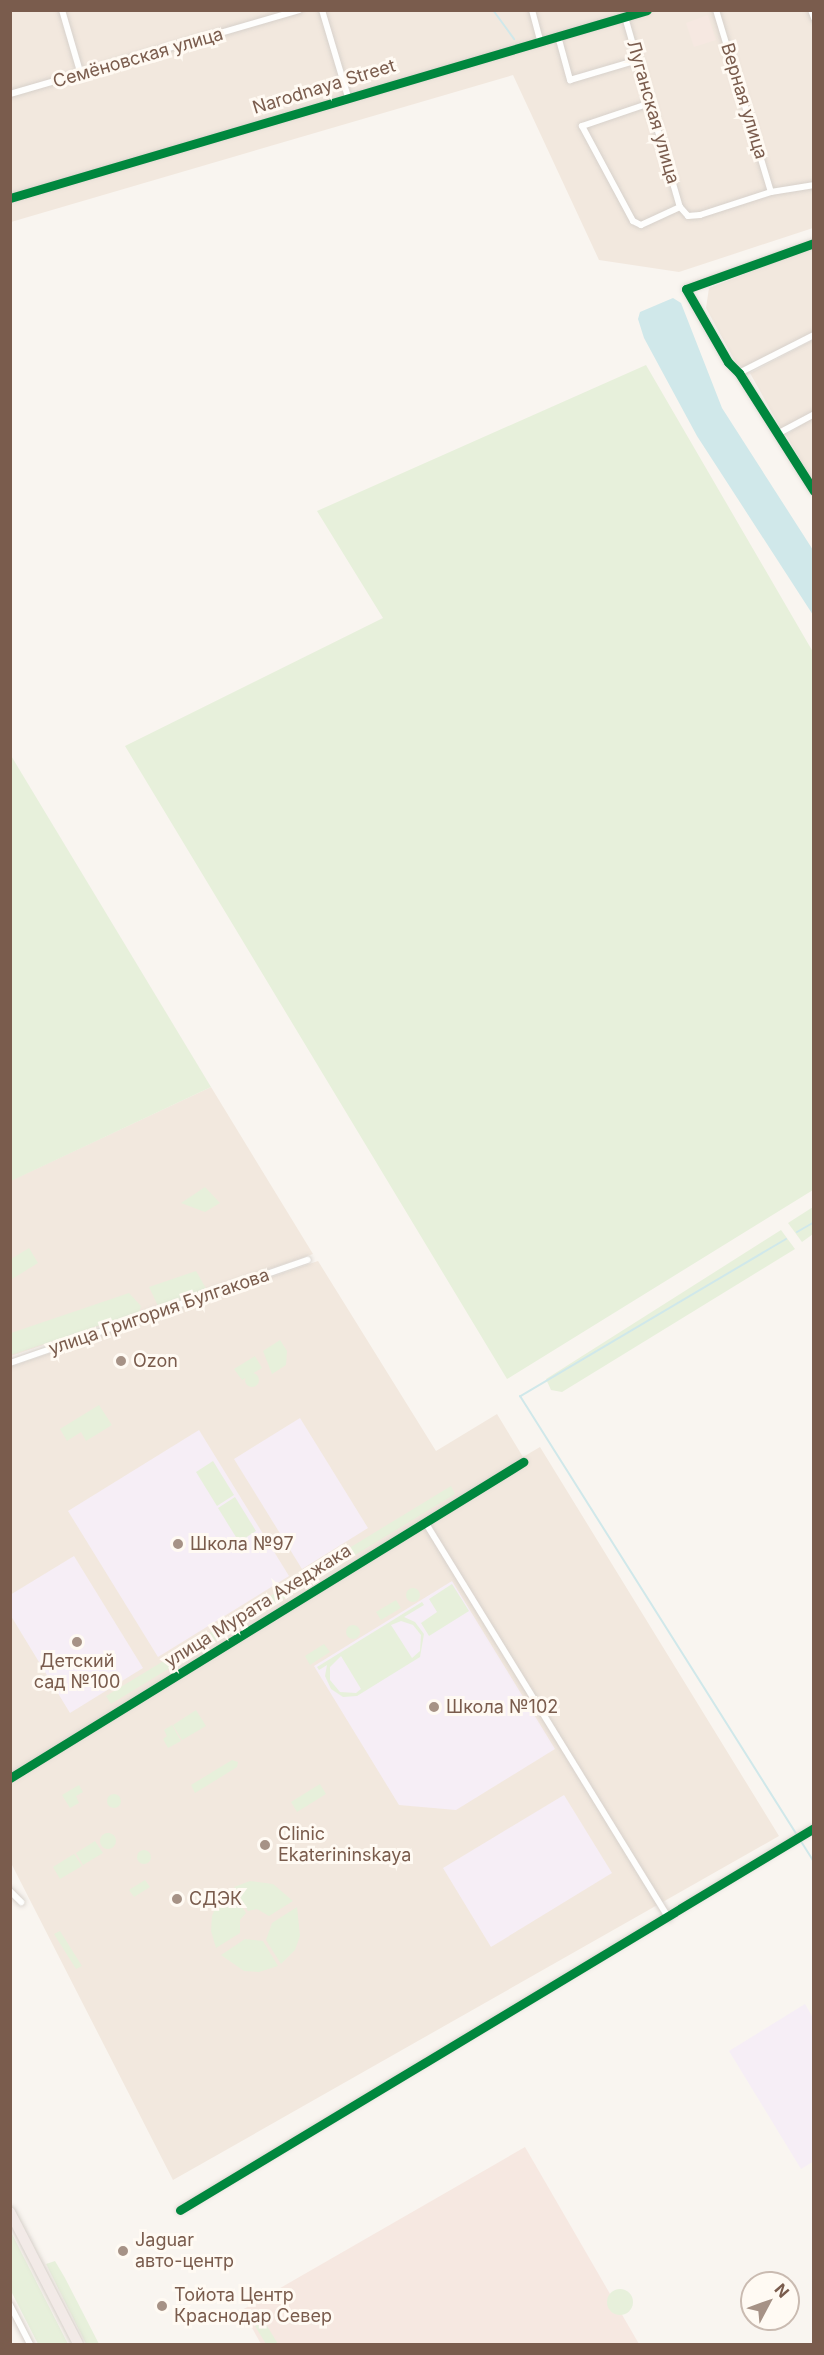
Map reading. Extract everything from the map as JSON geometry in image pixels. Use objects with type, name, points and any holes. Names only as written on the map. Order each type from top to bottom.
[{"type":"highway","points":[[10,2211],[78,2344]]},
{"type":"highway","points":[[10,2224],[73,2344]]},
{"type":"street","points":[[62,10],[81,75]]},
{"type":"street","name":"Семёновская улица","points":[[11,93],[81,75],[299,10]]},
{"type":"street","points":[[322,10],[348,97]]},
{"type":"street","points":[[532,10],[540,40]]},
{"type":"street","name":"Narodnaya Street","points":[[10,198],[647,10]]},
{"type":"street","name":"Верная улица","points":[[716,10],[771,192]]},
{"type":"street","points":[[811,10],[813,18]]},
{"type":"street","name":"Луганская улица","points":[[625,17],[680,207]]},
{"type":"street","points":[[558,36],[567,78],[573,81],[638,60]]},
{"type":"street","points":[[650,103],[582,126],[622,204],[633,221],[640,225],[680,207],[688,216],[700,215],[771,192],[813,185]]},
{"type":"street","points":[[813,243],[686,289],[728,362],[740,373],[813,491]]},
{"type":"street","points":[[740,373],[813,335]]},
{"type":"street","points":[[779,433],[813,414]]},
{"type":"street","name":"улица Григория Булгакова","points":[[10,1363],[308,1260]]},
{"type":"street","name":"улица Мурата Ахеджака","points":[[10,1778],[523,1462]]},
{"type":"street","points":[[425,1522],[669,1918]]},
{"type":"street","points":[[180,2210],[669,1918],[813,1828]]},
{"type":"street","points":[[10,1891],[21,1902]]},
{"type":"street","points":[[10,2305],[30,2344]]},
{"type":"shaded area","points":[[11,11],[813,11],[813,228],[679,272],[599,260],[513,75],[11,222]]},
{"type":"shaded area","points":[[708,15],[716,40],[694,47],[686,23]]},
{"type":"shaded area","points":[[813,247],[813,333],[745,369],[736,363],[706,308],[709,288]]},
{"type":"shaded area","points":[[813,340],[813,413],[781,429],[750,373]]},
{"type":"shaded area","points":[[813,417],[813,482],[786,435]]},
{"type":"shaded area","points":[[211,1087],[313,1254],[11,1356],[10,1181]]},
{"type":"shaded area","points":[[318,1261],[436,1451],[497,1414],[523,1457],[540,1447],[779,1836],[173,2180],[11,1863],[10,1367]]},
{"type":"shaded area","points":[[300,1418],[368,1528],[302,1569],[234,1459]]},
{"type":"shaded area","name":"Школа №97","points":[[199,1430],[289,1576],[158,1657],[68,1511]]},
{"type":"shaded area","name":"Детский сад №100","points":[[74,1556],[143,1668],[70,1713],[11,1616],[10,1595]]},
{"type":"shaded area","name":"Школа №102","points":[[452,1581],[555,1749],[456,1810],[399,1805],[314,1666]]},
{"type":"shaded area","points":[[564,1795],[612,1873],[491,1947],[443,1868]]},
{"type":"shaded area","points":[[805,2004],[813,2018],[814,2161],[801,2169],[729,2051]]},
{"type":"shaded area","points":[[525,2147],[639,2344],[261,2344],[242,2310]]},
{"type":"green space","points":[[646,365],[813,652],[813,1190],[507,1379],[125,746],[383,618],[317,511]]},
{"type":"green space","points":[[10,754],[211,1087],[11,1181],[10,1181]]},
{"type":"green space","points":[[205,1187],[220,1203],[205,1212],[181,1203]]},
{"type":"green space","points":[[813,1207],[813,1234],[802,1242],[788,1223]]},
{"type":"green space","points":[[781,1230],[795,1249],[562,1392],[551,1390],[546,1379]]},
{"type":"green space","points":[[29,1248],[38,1263],[12,1279],[11,1259]]},
{"type":"green space","points":[[196,1271],[207,1290],[158,1306],[149,1287]]},
{"type":"green space","points":[[129,1293],[141,1306],[139,1312],[11,1355],[11,1333]]},
{"type":"green space","points":[[280,1340],[287,1351],[286,1365],[272,1374],[263,1351]]},
{"type":"green space","points":[[255,1356],[262,1368],[242,1380],[234,1369]]},
{"type":"green space","points":[[252,1373],[257,1375],[259,1380],[257,1385],[252,1387],[247,1385],[245,1380],[247,1375]]},
{"type":"green space","points":[[99,1405],[112,1425],[86,1441],[81,1432],[67,1441],[60,1429]]},
{"type":"green space","points":[[213,1461],[234,1495],[217,1506],[196,1472]]},
{"type":"green space","points":[[451,1486],[455,1494],[111,1704],[106,1696]]},
{"type":"green space","points":[[235,1497],[256,1531],[239,1542],[218,1508]]},
{"type":"green space","points":[[452,1584],[469,1611],[429,1636],[421,1623],[437,1612],[429,1599]]},
{"type":"green space","points":[[410,1588],[416,1588],[420,1595],[416,1602],[410,1602],[406,1598],[406,1592]]},
{"type":"green space","points":[[396,1600],[401,1608],[381,1620],[376,1612]]},
{"type":"green space","points":[[422,1602],[424,1605],[404,1617],[415,1622],[424,1634],[420,1657],[357,1696],[343,1697],[331,1689],[325,1676],[327,1665],[319,1670],[317,1667]],"holes":[[[401,1621],[413,1625],[421,1635],[420,1651],[412,1658],[391,1625]],[[341,1656],[361,1689],[356,1693],[340,1692],[330,1680],[330,1667]]]},
{"type":"green space","points":[[350,1625],[356,1625],[360,1632],[356,1639],[350,1639],[346,1635],[346,1629]]},
{"type":"green space","points":[[324,1644],[330,1652],[310,1665],[305,1656]]},
{"type":"green space","points":[[196,1710],[206,1726],[182,1740],[173,1725]]},
{"type":"green space","points":[[172,1725],[181,1741],[168,1748],[163,1739],[167,1736],[164,1730]]},
{"type":"green space","points":[[232,1760],[238,1762],[237,1767],[195,1793],[191,1785]]},
{"type":"green space","points":[[320,1784],[326,1794],[297,1812],[291,1802]]},
{"type":"green space","points":[[79,1785],[83,1792],[76,1796],[79,1803],[70,1808],[62,1795]]},
{"type":"green space","points":[[114,1794],[119,1796],[121,1801],[119,1806],[114,1808],[109,1806],[107,1801],[109,1796]]},
{"type":"green space","points":[[108,1833],[114,1835],[116,1841],[114,1847],[108,1849],[102,1847],[100,1841],[102,1835]]},
{"type":"green space","points":[[95,1841],[103,1853],[83,1865],[76,1853]]},
{"type":"green space","points":[[144,1850],[149,1852],[151,1857],[149,1862],[144,1864],[139,1862],[137,1857],[139,1852]]},
{"type":"green space","points":[[74,1854],[82,1866],[60,1879],[53,1867]]},
{"type":"green space","points":[[145,1880],[150,1887],[134,1897],[129,1890]]},
{"type":"green space","points":[[250,1881],[273,1884],[293,1901],[269,1916],[257,1909],[248,1911],[234,1887]]},
{"type":"green space","points":[[231,1889],[246,1913],[240,1920],[240,1933],[216,1948],[211,1931],[212,1916],[218,1901]]},
{"type":"green space","points":[[297,1907],[300,1936],[295,1950],[281,1964],[266,1940],[272,1923]]},
{"type":"green space","points":[[60,1931],[82,1966],[76,1969],[54,1934]]},
{"type":"green space","points":[[245,1939],[263,1941],[278,1966],[259,1972],[244,1971],[221,1955]]},
{"type":"green space","points":[[11,2232],[68,2344],[38,2344],[11,2291]]},
{"type":"green space","points":[[55,2261],[99,2344],[86,2344],[46,2264]]},
{"type":"green space","points":[[620,2289],[630,2292],[633,2302],[630,2312],[620,2315],[610,2312],[607,2302],[610,2292]]},
{"type":"green space","points":[[264,2321],[278,2344],[266,2344],[255,2326]]},
{"type":"water","points":[[673,298],[681,303],[722,408],[813,550],[813,615],[697,436],[644,338],[638,319],[640,312]]},
{"type":"waterway","points":[[493,10],[514,39]]},
{"type":"waterway","points":[[797,1232],[814,1222]]},
{"type":"waterway","points":[[786,1239],[520,1396],[814,1862]]},
{"type":"cycle path","points":[[10,198],[647,10]]},
{"type":"cycle path","points":[[814,243],[686,289],[728,362],[739,373],[814,491]]},
{"type":"cycle path","points":[[10,1778],[523,1462]]},
{"type":"cycle path","points":[[180,2210],[814,1828]]},
{"type":"place","name":"Ozon","points":[[121,1361]]},
{"type":"place","name":"Школа №97","points":[[178,1544]]},
{"type":"place","name":"Детский сад №100","points":[[77,1642]]},
{"type":"place","name":"Школа №102","points":[[434,1707]]},
{"type":"place","name":"Clinic Ekaterininskaya","points":[[265,1845]]},
{"type":"place","name":"СДЭК","points":[[177,1899]]},
{"type":"place","name":"Jaguar авто-центр","points":[[123,2251]]},
{"type":"place","name":"Тойота Центр Краснодар Север","points":[[162,2306]]}]
